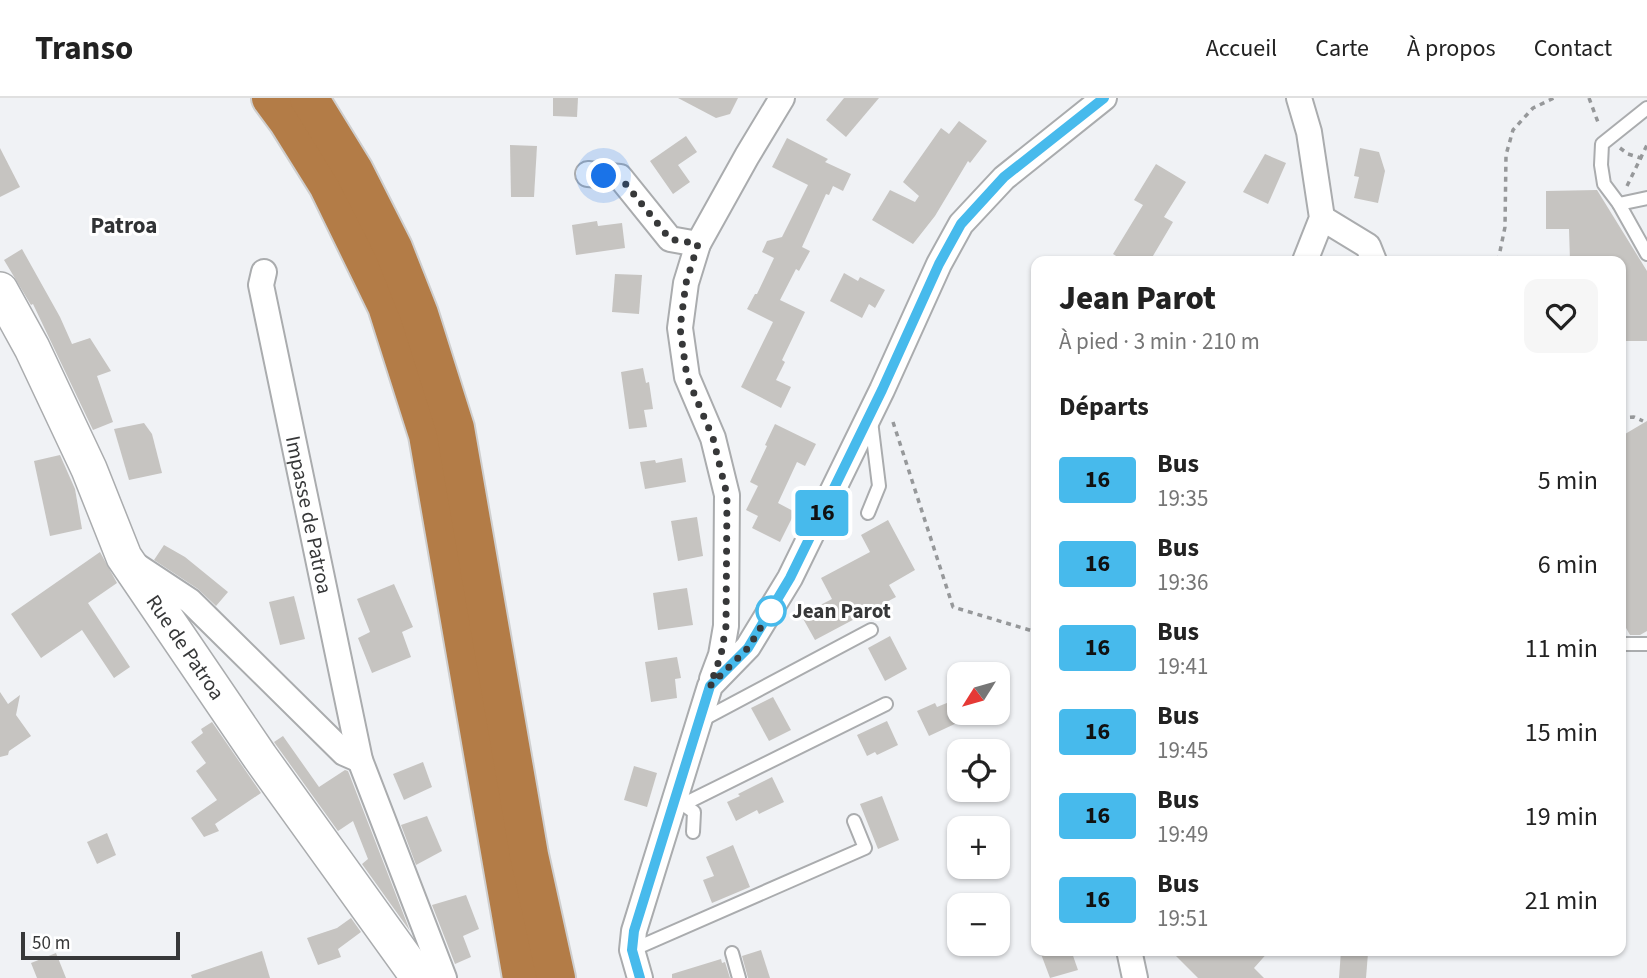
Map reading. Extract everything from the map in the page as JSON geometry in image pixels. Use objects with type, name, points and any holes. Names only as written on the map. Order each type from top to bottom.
[{"type":"highway","points":[[271,98],[328,184],[387,306],[428,435],[522,978]]},
{"type":"highway","points":[[309,98],[354,171],[393,248],[419,313],[455,428],[529,855],[556,978]]},
{"type":"street","points":[[640,978],[632,950],[634,931],[679,801],[698,722],[721,655],[726,626],[727,495],[713,438],[687,377],[680,328],[686,283],[698,244],[782,98]]},
{"type":"street","points":[[710,686],[748,648],[781,595],[870,414],[939,264],[961,224],[1004,177],[1104,98]]},
{"type":"street","points":[[1299,98],[1309,132],[1322,218],[1307,256]]},
{"type":"street","points":[[588,174],[620,177],[670,239],[698,244]]},
{"type":"street","points":[[1322,218],[1367,246],[1372,256]]},
{"type":"street","name":"Impasse de Patroa","points":[[264,272],[261,285],[360,760],[444,978]]},
{"type":"street","name":"Rue de Patroa","points":[[0,290],[32,348],[89,469],[124,557],[260,757],[419,978]]},
{"type":"street","points":[[124,557],[190,601],[344,753],[360,760]]},
{"type":"street","points":[[1130,956],[1135,978]]},
{"type":"lane","points":[[1647,107],[1602,144],[1601,165],[1604,184],[1619,204],[1647,254]]},
{"type":"lane","points":[[1619,204],[1647,198]]},
{"type":"lane","points":[[868,513],[879,486],[870,414]]},
{"type":"lane","points":[[698,722],[871,630]]},
{"type":"lane","points":[[1626,644],[1647,644]]},
{"type":"lane","points":[[693,832],[694,812],[679,801],[886,704]]},
{"type":"lane","points":[[632,950],[865,848],[854,821]]},
{"type":"lane","points":[[732,953],[740,978]]},
{"type":"path","points":[[1499,256],[1505,227],[1506,155],[1513,130],[1533,107],[1554,98]]},
{"type":"path","points":[[1619,204],[1647,145]]},
{"type":"path","points":[[1626,418],[1634,417],[1643,421]]},
{"type":"path","points":[[897,435],[953,607],[1031,630]]},
{"type":"building","points":[[553,98],[578,98],[577,117],[553,116]]},
{"type":"building","points":[[678,98],[738,98],[730,114],[716,118]]},
{"type":"building","points":[[844,98],[879,98],[846,137],[826,120]]},
{"type":"building","points":[[959,121],[987,141],[970,163],[968,161],[935,216],[913,244],[872,220],[890,190],[915,202],[919,196],[903,182],[941,128],[949,134]]},
{"type":"building","points":[[686,136],[697,152],[678,165],[690,182],[673,194],[650,161]]},
{"type":"building","points":[[787,138],[828,159],[825,162],[851,174],[843,191],[833,186],[829,195],[826,194],[802,247],[810,251],[799,271],[796,269],[780,300],[805,312],[782,360],[785,362],[776,380],[791,387],[781,408],[741,387],[773,322],[747,309],[774,258],[762,252],[767,241],[782,237],[808,185],[772,167]]},
{"type":"building","points":[[510,145],[537,146],[534,197],[511,197]]},
{"type":"building","points":[[0,148],[20,187],[0,197]]},
{"type":"building","points":[[1360,148],[1379,152],[1385,171],[1378,203],[1354,198],[1359,177],[1354,176]]},
{"type":"building","points":[[1265,154],[1286,163],[1268,204],[1243,192]]},
{"type":"building","points":[[1156,164],[1186,182],[1164,217],[1173,222],[1153,256],[1113,254],[1143,205],[1134,200]]},
{"type":"building","points":[[1597,190],[1647,271],[1647,341],[1626,341],[1626,256],[1570,256],[1569,229],[1546,229],[1546,191]]},
{"type":"building","points":[[597,221],[598,226],[622,223],[625,248],[576,255],[572,225]]},
{"type":"building","points":[[22,249],[72,344],[90,338],[111,371],[97,376],[113,422],[93,430],[33,304],[31,305],[4,260]]},
{"type":"building","points":[[844,273],[858,281],[860,277],[885,290],[875,308],[869,304],[862,318],[830,301]]},
{"type":"building","points":[[615,274],[642,275],[639,314],[612,312]]},
{"type":"building","points":[[643,368],[646,383],[649,382],[653,409],[644,410],[647,427],[629,429],[621,372]]},
{"type":"building","points":[[1647,421],[1647,631],[1640,635],[1630,635],[1626,628],[1626,433]]},
{"type":"building","points":[[144,423],[152,434],[162,473],[129,480],[114,429]]},
{"type":"building","points":[[775,424],[816,444],[805,466],[797,462],[778,503],[795,512],[780,542],[752,528],[758,516],[746,510],[758,486],[750,482]]},
{"type":"building","points":[[60,455],[75,489],[82,529],[50,536],[34,461]]},
{"type":"building","points":[[682,458],[686,482],[645,489],[640,462],[655,460],[656,463]]},
{"type":"building","points":[[697,517],[703,556],[678,561],[671,521]]},
{"type":"building","points":[[888,520],[915,570],[889,585],[896,597],[815,640],[801,615],[832,599],[821,578],[870,552],[861,535]]},
{"type":"building","points":[[164,545],[185,557],[228,592],[216,606],[198,589],[154,560]]},
{"type":"building","points":[[100,552],[117,583],[88,603],[130,667],[114,678],[82,630],[41,658],[11,614]]},
{"type":"building","points":[[394,584],[413,627],[402,632],[411,657],[372,673],[358,638],[370,632],[357,599]]},
{"type":"building","points":[[687,588],[693,625],[658,630],[653,593]]},
{"type":"building","points":[[294,596],[305,639],[280,645],[269,602]]},
{"type":"building","points":[[890,636],[907,669],[885,681],[868,648]]},
{"type":"building","points":[[677,657],[681,678],[675,679],[677,698],[651,702],[645,662]]},
{"type":"building","points":[[0,692],[8,704],[20,695],[16,715],[31,736],[9,751],[8,755],[0,757]]},
{"type":"building","points":[[773,697],[791,730],[769,741],[751,708]]},
{"type":"building","points":[[935,703],[937,707],[947,703],[947,725],[953,725],[929,736],[917,711]]},
{"type":"building","points":[[887,721],[898,745],[877,755],[875,752],[867,756],[857,735]]},
{"type":"building","points":[[212,722],[261,793],[215,824],[219,831],[204,837],[191,818],[217,800],[196,771],[206,763],[191,742],[203,733],[201,729]]},
{"type":"building","points":[[283,736],[319,787],[345,770],[348,771],[410,931],[362,864],[368,859],[353,821],[338,831],[274,742]]},
{"type":"building","points":[[423,762],[432,787],[404,800],[393,774]]},
{"type":"building","points":[[634,766],[657,773],[647,807],[624,800]]},
{"type":"building","points":[[772,777],[784,802],[759,814],[757,810],[736,821],[727,802]]},
{"type":"building","points":[[882,796],[899,840],[878,849],[860,804]]},
{"type":"building","points":[[427,816],[442,851],[416,865],[401,825]]},
{"type":"building","points":[[107,833],[116,855],[97,864],[87,842]]},
{"type":"building","points":[[733,845],[750,887],[712,903],[703,880],[714,876],[706,857]]},
{"type":"building","points":[[466,895],[479,929],[463,936],[471,957],[455,964],[432,905]]},
{"type":"building","points":[[351,918],[361,932],[338,949],[341,957],[318,965],[307,938],[337,928]]},
{"type":"building","points":[[761,950],[770,978],[748,978],[742,956]]},
{"type":"building","points":[[262,951],[270,978],[192,978],[191,975]]},
{"type":"building","points":[[56,953],[66,978],[37,978],[31,963]]},
{"type":"building","points":[[1042,956],[1073,956],[1078,970],[1050,978]]},
{"type":"building","points":[[1176,956],[1265,956],[1254,968],[1264,978],[1198,978]]},
{"type":"building","points":[[1341,956],[1368,956],[1366,978],[1339,978]]},
{"type":"building","points":[[721,959],[722,963],[725,962],[730,978],[672,978],[672,974]]},
{"type":"bus line","name":"16","points":[[640,978],[632,950],[634,931],[710,686],[748,648],[781,595],[882,390],[939,264],[961,224],[1004,177],[1104,98]]},
{"type":"place","name":"Jean Parot","points":[[771,611]]},
{"type":"district","name":"Patroa","points":[[124,225]]},
{"type":"route","points":[[604,176],[620,177],[670,239],[698,244],[686,283],[680,328],[687,377],[713,438],[727,495],[726,626],[721,655],[710,686],[748,648],[771,611]]}]
